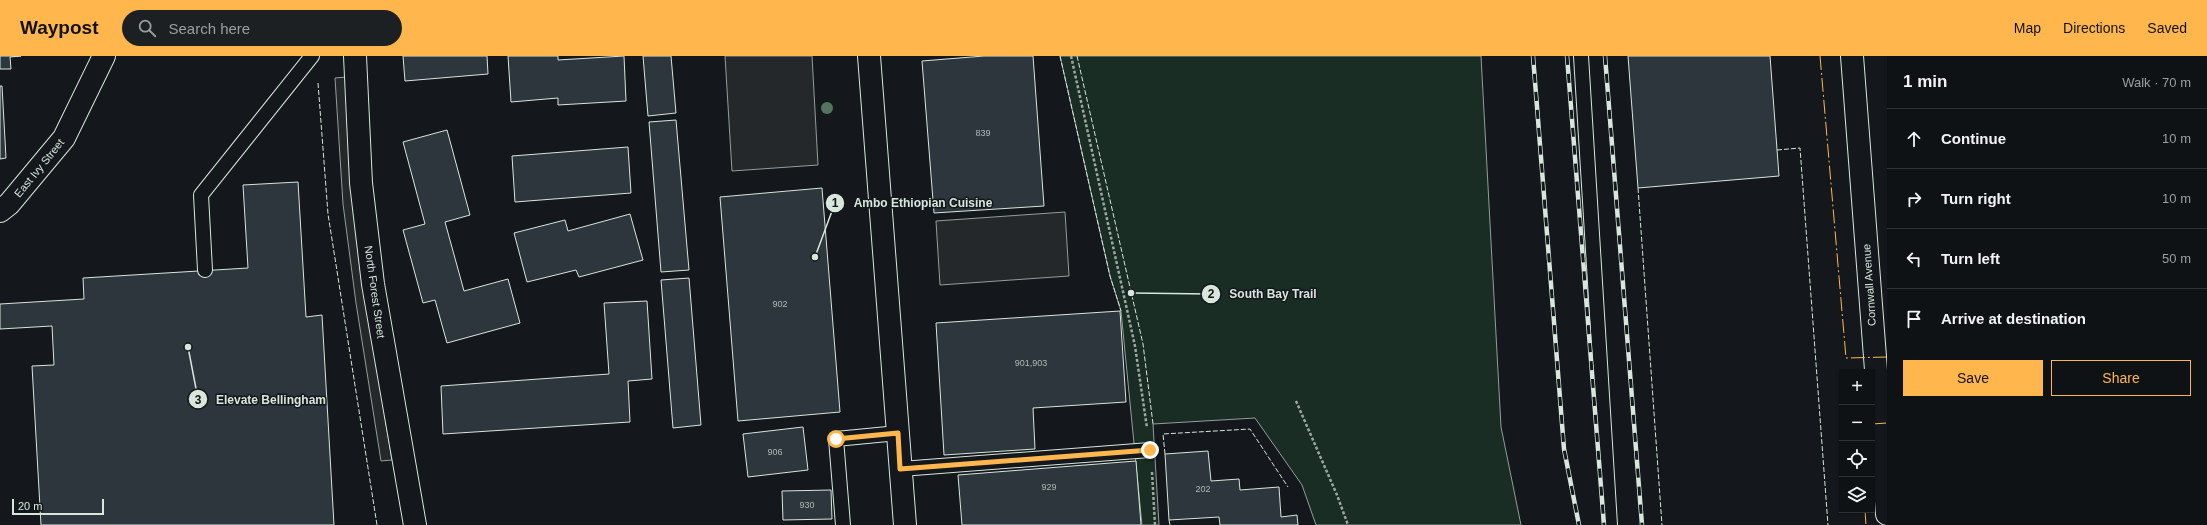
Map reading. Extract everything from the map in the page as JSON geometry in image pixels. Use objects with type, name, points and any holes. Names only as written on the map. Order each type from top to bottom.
[{"type":"main road","name":"East Ivy Street","points":[[0,211],[9,204],[64,138],[104,56]]},
{"type":"main road","name":"North Forest Street","points":[[355,56],[362,183],[373,284],[415,525]]},
{"type":"main road","points":[[868,56],[905,525]]},
{"type":"main road","name":"Cornwall Avenue","points":[[1852,56],[1887,514]]},
{"type":"lane","points":[[205,270],[201,195],[312,56]]},
{"type":"lane","points":[[1581,56],[1610,525]]},
{"type":"lane","points":[[843,525],[836,439],[898,433]]},
{"type":"lane","points":[[900,469],[1150,450]]},
{"type":"path","points":[[1071,56],[1135,346]]},
{"type":"path","points":[[1296,401],[1337,495],[1348,525]]},
{"type":"green space","points":[[1060,56],[1481,56],[1501,427],[1521,525],[1316,525],[1302,485],[1255,418],[1153,424],[1159,525],[1142,525],[1121,311],[1110,276]]},
{"type":"shaded area","points":[[725,56],[812,56],[818,165],[732,171]]},
{"type":"shaded area","points":[[346,77],[348,142],[354,204],[366,302],[392,460],[381,461],[356,303],[343,204],[335,78]]},
{"type":"shaded area","points":[[1065,212],[1069,276],[940,285],[936,221]]},
{"type":"building","points":[[0,56],[21,56],[10,57],[11,69],[0,69]]},
{"type":"building","points":[[403,56],[487,56],[488,74],[405,81]]},
{"type":"building","points":[[508,56],[558,56],[558,60],[624,56],[626,101],[558,105],[558,98],[511,102]]},
{"type":"building","points":[[643,56],[671,56],[676,113],[648,116]]},
{"type":"building","points":[[984,56],[1033,56],[1044,206],[934,213],[922,61]]},
{"type":"building","points":[[1628,56],[1770,56],[1779,176],[1638,188]]},
{"type":"building","points":[[0,86],[2,86],[6,158],[0,159]]},
{"type":"building","points":[[676,120],[689,270],[661,272],[649,122]]},
{"type":"building","points":[[447,130],[470,215],[445,222],[464,291],[508,279],[520,323],[447,343],[435,300],[423,303],[403,230],[425,224],[403,142]]},
{"type":"building","points":[[628,147],[631,193],[515,202],[512,156]]},
{"type":"building","points":[[298,182],[306,317],[322,315],[334,525],[41,525],[32,366],[54,365],[52,326],[0,329],[0,304],[84,299],[83,278],[248,268],[243,185]]},
{"type":"building","points":[[822,188],[840,412],[738,421],[720,197]]},
{"type":"building","points":[[630,214],[643,260],[579,277],[576,270],[527,282],[514,233],[565,220],[568,231]]},
{"type":"building","points":[[689,278],[701,425],[673,428],[661,280]]},
{"type":"building","points":[[647,301],[652,379],[628,381],[630,422],[443,434],[441,386],[609,374],[604,303]]},
{"type":"building","points":[[1120,311],[1126,402],[1033,408],[1035,449],[944,455],[936,323]]},
{"type":"building","points":[[803,427],[808,470],[748,477],[743,434]]},
{"type":"building","points":[[1208,451],[1211,481],[1239,479],[1240,490],[1279,487],[1281,517],[1297,515],[1298,525],[1220,525],[1219,517],[1169,520],[1165,454]]},
{"type":"building","points":[[1136,461],[1141,525],[962,525],[958,475]]},
{"type":"building","points":[[831,490],[832,519],[783,520],[782,491]]},
{"type":"railway","points":[[1533,56],[1564,449],[1579,525]]},
{"type":"railway","points":[[1567,56],[1604,525]]},
{"type":"railway","points":[[1605,56],[1642,525]]},
{"type":"fence","points":[[1060,56],[1110,276],[1121,311]]},
{"type":"fence","points":[[1077,56],[1143,344],[1153,424]]},
{"type":"fence","points":[[318,83],[328,214],[377,525]]},
{"type":"fence","points":[[1777,150],[1800,148],[1828,525]]},
{"type":"fence","points":[[1638,188],[1662,525]]},
{"type":"fence","points":[[1165,454],[1163,434],[1250,429],[1288,487]]},
{"type":"fence","points":[[1169,520],[1170,525]]},
{"type":"power","points":[[1820,56],[1846,358],[1887,357]]},
{"type":"power","points":[[1875,424],[1887,423]]},
{"type":"power","points":[[1865,513],[1866,525]]},
{"type":"place","name":"Ambo Ethiopian Cuisine","points":[[815,257]]},
{"type":"place","name":"South Bay Trail","points":[[1131,293]]},
{"type":"place","name":"Elevate Bellingham","points":[[188,347]]},
{"type":"route","points":[[836,439],[898,433],[900,469],[1150,450]]}]
